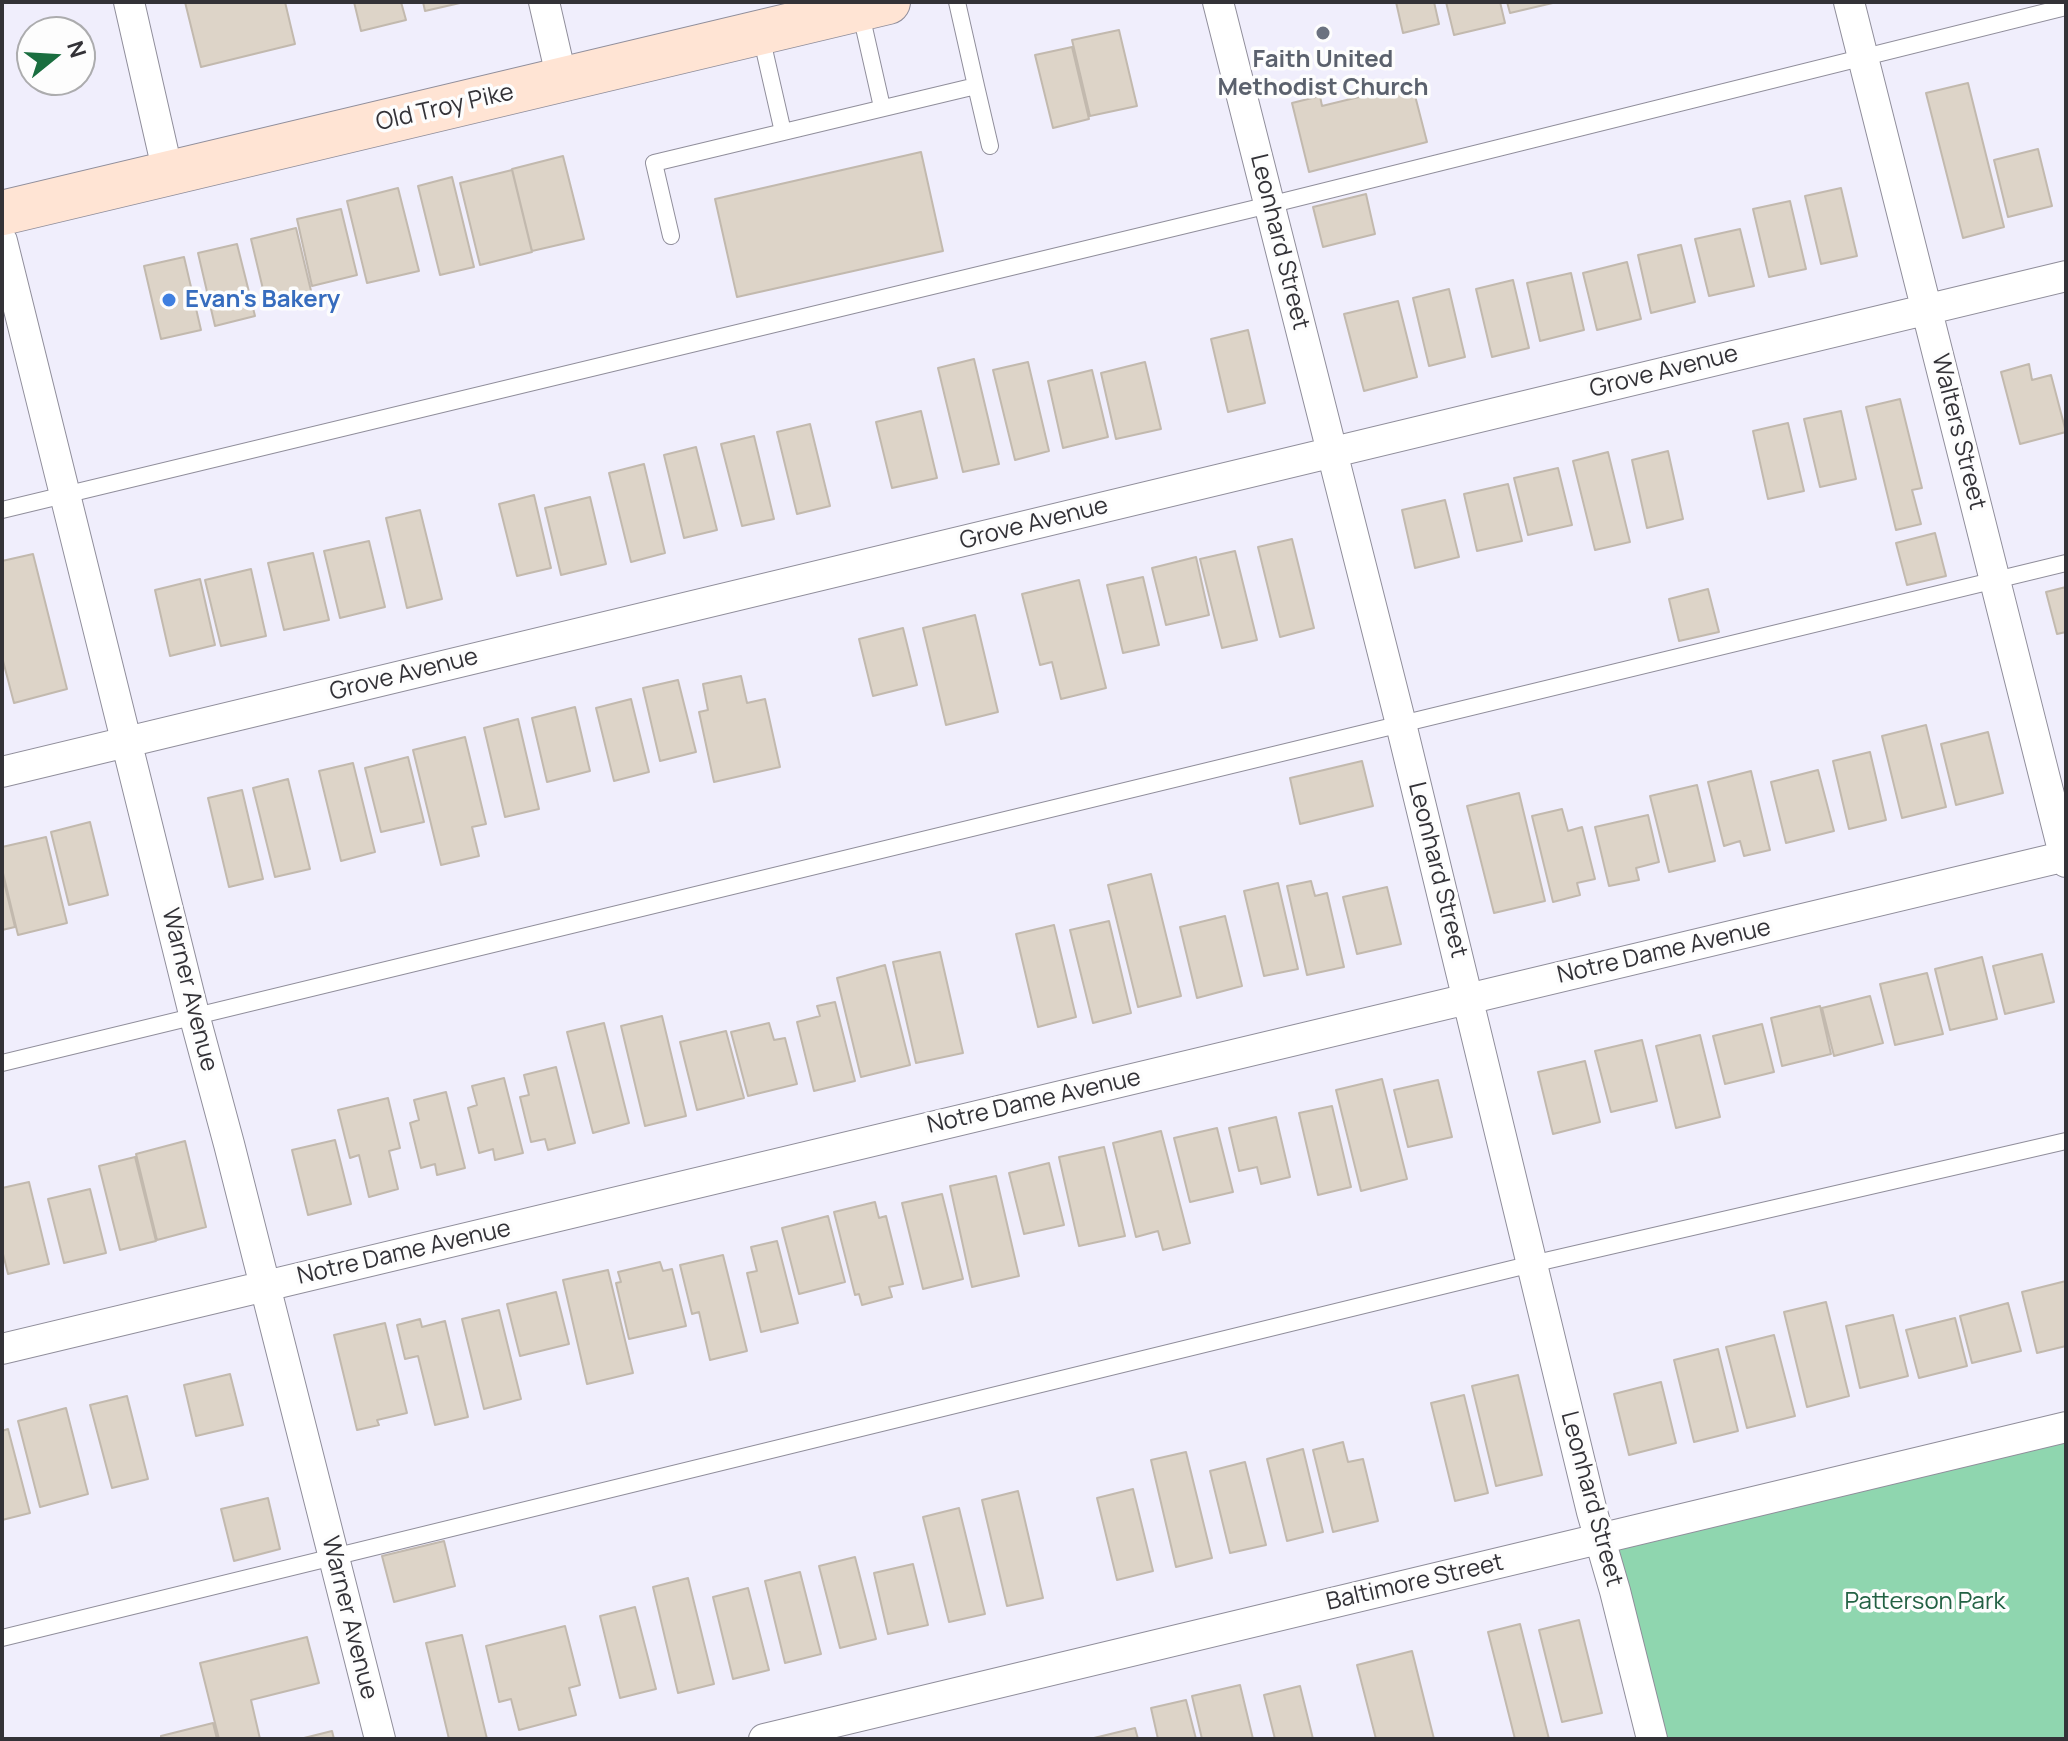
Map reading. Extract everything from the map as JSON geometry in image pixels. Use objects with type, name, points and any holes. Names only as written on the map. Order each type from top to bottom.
[{"type":"main road","name":"Old Troy Pike","points":[[2,213],[874,5]]},
{"type":"street","points":[[129,2],[168,173]]},
{"type":"street","points":[[544,2],[562,80]]},
{"type":"street","name":"Leonhard Street","points":[[1218,2],[1401,724],[1600,1539],[1652,1739]]},
{"type":"street","name":"Walters Street","points":[[1849,2],[2066,858]]},
{"type":"street","name":"Warner Avenue","points":[[2,241],[195,1018],[380,1739]]},
{"type":"street","name":"Grove Avenue","points":[[2,772],[2066,276]]},
{"type":"street","name":"Notre Dame Avenue","points":[[2,1349],[2066,858]]},
{"type":"street","name":"Baltimore Street","points":[[764,1739],[2066,1427]]},
{"type":"lane","points":[[957,2],[990,146]]},
{"type":"lane","points":[[874,5],[882,107]]},
{"type":"lane","points":[[2,510],[1269,205],[2066,7]]},
{"type":"lane","points":[[760,33],[783,132]]},
{"type":"lane","points":[[671,236],[654,163],[976,86]]},
{"type":"lane","points":[[2,1063],[2066,563]]},
{"type":"lane","points":[[2,1638],[1532,1264],[2066,1141]]},
{"type":"green space","name":"Patterson Park","points":[[2066,1427],[2066,1739],[1652,1739],[1600,1539]]},
{"type":"building","points":[[185,2],[285,2],[295,44],[201,67]]},
{"type":"building","points":[[354,2],[401,2],[406,20],[361,31]]},
{"type":"building","points":[[423,2],[460,2],[460,3],[425,11]]},
{"type":"building","points":[[1396,2],[1434,2],[1439,24],[1403,33]]},
{"type":"building","points":[[1446,2],[1500,2],[1505,23],[1454,35]]},
{"type":"building","points":[[1507,2],[1557,2],[1510,13]]},
{"type":"building","points":[[1119,30],[1137,106],[1090,116],[1072,40]]},
{"type":"building","points":[[1072,47],[1089,119],[1053,128],[1035,55]]},
{"type":"building","points":[[1968,83],[2004,227],[1963,238],[1926,93]]},
{"type":"building","points":[[1412,84],[1427,142],[1309,172],[1292,103],[1320,96],[1322,106]]},
{"type":"building","points":[[2038,149],[2052,206],[2008,217],[1994,160]]},
{"type":"building","points":[[921,152],[943,251],[737,297],[715,199]]},
{"type":"building","points":[[563,156],[584,239],[532,251],[512,169]]},
{"type":"building","points":[[512,170],[532,252],[480,265],[460,183]]},
{"type":"building","points":[[452,177],[474,267],[440,275],[418,186]]},
{"type":"building","points":[[398,188],[419,271],[367,283],[347,201]]},
{"type":"building","points":[[1841,188],[1857,256],[1821,264],[1805,196]]},
{"type":"building","points":[[1366,194],[1375,234],[1323,247],[1313,207]]},
{"type":"building","points":[[1790,201],[1806,269],[1769,277],[1753,209]]},
{"type":"building","points":[[341,209],[357,275],[312,286],[297,219]]},
{"type":"building","points":[[296,228],[312,295],[267,306],[251,239]]},
{"type":"building","points":[[1740,229],[1754,286],[1709,296],[1695,239]]},
{"type":"building","points":[[237,244],[255,316],[215,326],[198,253]]},
{"type":"building","points":[[1681,245],[1695,302],[1651,313],[1638,255]]},
{"type":"building","points":[[184,257],[201,330],[161,339],[144,266]]},
{"type":"building","points":[[1627,262],[1641,319],[1597,330],[1583,273]]},
{"type":"building","points":[[1571,273],[1584,330],[1540,341],[1527,283]]},
{"type":"building","points":[[1513,280],[1529,348],[1492,357],[1476,289]]},
{"type":"building","points":[[1449,289],[1465,357],[1429,366],[1413,298]]},
{"type":"building","points":[[1398,301],[1417,377],[1364,391],[1344,314]]},
{"type":"building","points":[[1248,330],[1265,403],[1228,412],[1211,339]]},
{"type":"building","points":[[974,359],[999,464],[963,472],[938,368]]},
{"type":"building","points":[[1028,362],[1049,451],[1015,460],[993,370]]},
{"type":"building","points":[[1145,362],[1161,429],[1116,439],[1101,373]]},
{"type":"building","points":[[2029,364],[2032,380],[2051,375],[2066,432],[2020,444],[2001,372]]},
{"type":"building","points":[[1092,370],[1108,437],[1063,448],[1048,381]]},
{"type":"building","points":[[1900,399],[1922,488],[1912,490],[1921,524],[1896,530],[1866,407]]},
{"type":"building","points":[[921,411],[937,478],[892,488],[876,422]]},
{"type":"building","points":[[1841,411],[1856,479],[1820,487],[1804,419]]},
{"type":"building","points":[[1788,423],[1804,491],[1768,499],[1753,431]]},
{"type":"building","points":[[810,424],[830,506],[797,514],[777,432]]},
{"type":"building","points":[[754,436],[774,519],[742,526],[721,444]]},
{"type":"building","points":[[696,447],[717,530],[684,538],[664,455]]},
{"type":"building","points":[[1668,451],[1683,519],[1647,528],[1632,460]]},
{"type":"building","points":[[1608,452],[1630,542],[1595,550],[1573,461]]},
{"type":"building","points":[[644,464],[665,553],[631,562],[609,473]]},
{"type":"building","points":[[1558,468],[1572,525],[1528,535],[1514,478]]},
{"type":"building","points":[[1508,484],[1522,541],[1477,551],[1464,494]]},
{"type":"building","points":[[534,495],[551,568],[517,576],[499,504]]},
{"type":"building","points":[[590,497],[606,564],[561,575],[545,508]]},
{"type":"building","points":[[1445,500],[1459,557],[1415,568],[1402,510]]},
{"type":"building","points":[[420,510],[442,599],[407,608],[386,518]]},
{"type":"building","points":[[1935,533],[1946,576],[1907,585],[1896,543]]},
{"type":"building","points":[[1292,539],[1314,628],[1280,637],[1258,547]]},
{"type":"building","points":[[369,541],[385,607],[340,618],[324,551]]},
{"type":"building","points":[[1235,551],[1257,640],[1222,648],[1200,559]]},
{"type":"building","points":[[313,553],[329,620],[284,630],[268,563]]},
{"type":"building","points":[[33,554],[67,689],[14,703],[2,657],[2,561]]},
{"type":"building","points":[[1196,557],[1209,615],[1166,625],[1152,568]]},
{"type":"building","points":[[251,569],[266,636],[221,646],[205,580]]},
{"type":"building","points":[[1143,577],[1159,645],[1123,653],[1107,585]]},
{"type":"building","points":[[200,579],[215,645],[170,656],[155,590]]},
{"type":"building","points":[[1079,580],[1106,688],[1061,699],[1052,662],[1040,665],[1022,594]]},
{"type":"building","points":[[2066,587],[2066,632],[2057,634],[2046,592]]},
{"type":"building","points":[[1708,589],[1719,632],[1679,641],[1669,599]]},
{"type":"building","points":[[975,615],[998,712],[946,725],[923,628]]},
{"type":"building","points":[[903,628],[917,685],[873,696],[859,639]]},
{"type":"building","points":[[741,676],[747,703],[765,699],[780,767],[714,782],[699,712],[708,710],[703,684]]},
{"type":"building","points":[[678,680],[696,752],[660,761],[643,688]]},
{"type":"building","points":[[631,699],[649,772],[614,781],[596,708]]},
{"type":"building","points":[[575,707],[590,771],[547,782],[532,718]]},
{"type":"building","points":[[518,719],[539,809],[505,817],[484,728]]},
{"type":"building","points":[[1926,725],[1946,807],[1902,818],[1882,736]]},
{"type":"building","points":[[1988,732],[2003,793],[1956,805],[1941,744]]},
{"type":"building","points":[[465,737],[486,824],[472,827],[479,856],[441,865],[413,750]]},
{"type":"building","points":[[1870,752],[1886,820],[1849,829],[1833,761]]},
{"type":"building","points":[[408,757],[424,822],[381,832],[365,768]]},
{"type":"building","points":[[1362,761],[1373,806],[1300,824],[1290,778]]},
{"type":"building","points":[[353,763],[375,852],[341,861],[319,771]]},
{"type":"building","points":[[1818,770],[1834,831],[1786,843],[1771,782]]},
{"type":"building","points":[[1751,771],[1770,850],[1744,856],[1740,841],[1724,846],[1708,782]]},
{"type":"building","points":[[288,779],[310,869],[275,877],[253,788]]},
{"type":"building","points":[[1697,785],[1715,861],[1669,872],[1650,796]]},
{"type":"building","points":[[242,790],[263,879],[229,887],[208,798]]},
{"type":"building","points":[[1519,793],[1545,901],[1494,913],[1467,806]]},
{"type":"building","points":[[1562,809],[1568,831],[1582,827],[1595,879],[1577,883],[1580,895],[1553,902],[1532,816]]},
{"type":"building","points":[[1648,815],[1659,862],[1636,868],[1639,880],[1609,886],[1595,827]]},
{"type":"building","points":[[90,822],[108,895],[69,905],[51,832]]},
{"type":"building","points":[[46,837],[67,923],[18,935],[2,869],[2,847]]},
{"type":"building","points":[[2,874],[15,927],[2,930]]},
{"type":"building","points":[[1151,874],[1181,996],[1138,1007],[1108,885]]},
{"type":"building","points":[[1311,881],[1315,896],[1327,893],[1344,967],[1307,975],[1287,886]]},
{"type":"building","points":[[1278,883],[1298,969],[1264,976],[1244,891]]},
{"type":"building","points":[[1387,887],[1401,944],[1357,954],[1343,897]]},
{"type":"building","points":[[1225,916],[1242,986],[1197,998],[1180,927]]},
{"type":"building","points":[[1109,921],[1131,1013],[1093,1023],[1070,930]]},
{"type":"building","points":[[1054,925],[1076,1017],[1038,1027],[1016,934]]},
{"type":"building","points":[[940,952],[963,1053],[916,1063],[893,962]]},
{"type":"building","points":[[2042,954],[2054,1002],[2005,1014],[1993,966]]},
{"type":"building","points":[[1982,957],[1997,1019],[1950,1030],[1935,969]]},
{"type":"building","points":[[885,965],[910,1065],[861,1077],[837,978]]},
{"type":"building","points":[[1927,973],[1943,1034],[1895,1045],[1880,984]]},
{"type":"building","points":[[1870,996],[1883,1043],[1834,1056],[1822,1008]]},
{"type":"building","points":[[835,1002],[855,1081],[814,1091],[797,1022],[820,1016],[817,1006]]},
{"type":"building","points":[[1820,1006],[1831,1054],[1782,1066],[1771,1018]]},
{"type":"building","points":[[662,1016],[686,1116],[645,1126],[621,1026]]},
{"type":"building","points":[[604,1023],[629,1123],[593,1133],[567,1032]]},
{"type":"building","points":[[769,1023],[774,1040],[785,1038],[797,1084],[748,1096],[731,1032]]},
{"type":"building","points":[[1762,1024],[1774,1072],[1725,1084],[1713,1036]]},
{"type":"building","points":[[726,1031],[744,1098],[697,1110],[680,1042]]},
{"type":"building","points":[[1700,1035],[1720,1117],[1676,1128],[1656,1046]]},
{"type":"building","points":[[1642,1040],[1657,1101],[1611,1112],[1595,1051]]},
{"type":"building","points":[[1585,1061],[1600,1122],[1553,1134],[1538,1072]]},
{"type":"building","points":[[556,1067],[575,1143],[548,1150],[545,1139],[531,1142],[520,1097],[529,1095],[524,1075]]},
{"type":"building","points":[[504,1078],[523,1153],[495,1160],[493,1149],[479,1153],[468,1108],[477,1105],[472,1086]]},
{"type":"building","points":[[1382,1079],[1407,1179],[1361,1191],[1336,1090]]},
{"type":"building","points":[[1438,1080],[1452,1137],[1408,1147],[1394,1090]]},
{"type":"building","points":[[446,1092],[465,1168],[437,1175],[435,1164],[421,1168],[410,1123],[419,1120],[414,1100]]},
{"type":"building","points":[[388,1098],[400,1148],[389,1151],[398,1189],[369,1197],[359,1155],[350,1158],[338,1110]]},
{"type":"building","points":[[1332,1106],[1351,1187],[1318,1195],[1299,1113]]},
{"type":"building","points":[[1276,1117],[1290,1177],[1261,1184],[1257,1167],[1239,1171],[1229,1128]]},
{"type":"building","points":[[1217,1128],[1233,1192],[1190,1202],[1174,1138]]},
{"type":"building","points":[[1161,1131],[1190,1243],[1163,1250],[1158,1231],[1136,1237],[1113,1143]]},
{"type":"building","points":[[335,1140],[351,1204],[308,1215],[292,1150]]},
{"type":"building","points":[[185,1141],[206,1227],[157,1240],[136,1154]]},
{"type":"building","points":[[1104,1147],[1125,1236],[1079,1246],[1059,1157]]},
{"type":"building","points":[[135,1157],[156,1241],[120,1250],[99,1166]]},
{"type":"building","points":[[1049,1163],[1064,1225],[1024,1234],[1009,1173]]},
{"type":"building","points":[[996,1176],[1019,1276],[972,1287],[950,1186]]},
{"type":"building","points":[[29,1182],[49,1264],[8,1274],[2,1250],[2,1188]]},
{"type":"building","points":[[90,1189],[106,1253],[64,1263],[48,1199]]},
{"type":"building","points":[[942,1194],[963,1279],[923,1289],[902,1203]]},
{"type":"building","points":[[875,1202],[879,1218],[886,1216],[903,1284],[889,1287],[892,1297],[862,1305],[859,1294],[855,1295],[834,1212]]},
{"type":"building","points":[[828,1216],[845,1282],[799,1294],[782,1228]]},
{"type":"building","points":[[777,1241],[798,1323],[761,1332],[747,1273],[757,1271],[751,1247]]},
{"type":"building","points":[[723,1255],[747,1351],[710,1360],[699,1312],[692,1314],[680,1265]]},
{"type":"building","points":[[660,1262],[663,1271],[672,1269],[686,1326],[629,1339],[616,1283],[621,1282],[618,1272]]},
{"type":"building","points":[[608,1270],[633,1373],[587,1384],[563,1280]]},
{"type":"building","points":[[2066,1281],[2066,1346],[2037,1353],[2022,1292]]},
{"type":"building","points":[[556,1292],[569,1344],[520,1356],[507,1304]]},
{"type":"building","points":[[1826,1302],[1849,1396],[1807,1407],[1784,1312]]},
{"type":"building","points":[[2008,1303],[2021,1351],[1972,1363],[1960,1316]]},
{"type":"building","points":[[499,1310],[521,1399],[484,1409],[462,1319]]},
{"type":"building","points":[[1893,1315],[1908,1376],[1860,1388],[1846,1326]]},
{"type":"building","points":[[1955,1318],[1967,1366],[1919,1378],[1906,1330]]},
{"type":"building","points":[[420,1319],[422,1327],[445,1321],[468,1417],[435,1425],[418,1356],[405,1359],[397,1325]]},
{"type":"building","points":[[385,1323],[407,1413],[377,1420],[379,1425],[357,1430],[334,1335]]},
{"type":"building","points":[[1774,1335],[1795,1416],[1747,1428],[1726,1347]]},
{"type":"building","points":[[1718,1349],[1738,1431],[1694,1442],[1674,1360]]},
{"type":"building","points":[[230,1374],[243,1425],[196,1436],[184,1385]]},
{"type":"building","points":[[1518,1375],[1542,1475],[1496,1486],[1472,1386]]},
{"type":"building","points":[[1661,1382],[1676,1443],[1629,1455],[1614,1394]]},
{"type":"building","points":[[1464,1395],[1488,1493],[1455,1501],[1431,1403]]},
{"type":"building","points":[[127,1396],[148,1479],[112,1488],[90,1405]]},
{"type":"building","points":[[66,1408],[88,1494],[40,1507],[18,1421]]},
{"type":"building","points":[[8,1429],[30,1513],[2,1520],[2,1431]]},
{"type":"building","points":[[1343,1442],[1348,1462],[1363,1459],[1378,1521],[1333,1532],[1313,1450]]},
{"type":"building","points":[[1303,1449],[1323,1532],[1287,1541],[1267,1459]]},
{"type":"building","points":[[1186,1452],[1212,1558],[1176,1567],[1151,1460]]},
{"type":"building","points":[[1245,1462],[1266,1545],[1230,1553],[1210,1471]]},
{"type":"building","points":[[1133,1489],[1153,1571],[1117,1580],[1097,1498]]},
{"type":"building","points":[[1018,1491],[1043,1598],[1007,1606],[982,1500]]},
{"type":"building","points":[[268,1498],[280,1549],[234,1561],[221,1509]]},
{"type":"building","points":[[959,1508],[985,1614],[949,1622],[923,1517]]},
{"type":"building","points":[[444,1541],[455,1586],[394,1602],[382,1556]]},
{"type":"building","points":[[855,1557],[876,1639],[840,1648],[819,1566]]},
{"type":"building","points":[[913,1564],[928,1625],[888,1634],[874,1573]]},
{"type":"building","points":[[800,1572],[821,1654],[785,1663],[765,1581]]},
{"type":"building","points":[[688,1578],[714,1684],[678,1693],[653,1587]]},
{"type":"building","points":[[748,1588],[769,1670],[733,1679],[713,1597]]},
{"type":"building","points":[[635,1607],[656,1689],[620,1698],[600,1616]]},
{"type":"building","points":[[1579,1620],[1602,1713],[1562,1722],[1539,1630]]},
{"type":"building","points":[[1520,1624],[1549,1739],[1515,1739],[1488,1632]]},
{"type":"building","points":[[565,1626],[580,1685],[569,1688],[576,1715],[519,1730],[511,1699],[499,1702],[486,1646]]},
{"type":"building","points":[[462,1635],[487,1739],[449,1739],[426,1643]]},
{"type":"building","points":[[307,1637],[319,1683],[251,1700],[260,1739],[219,1739],[200,1663]]},
{"type":"building","points":[[1412,1651],[1434,1739],[1376,1739],[1357,1665]]},
{"type":"building","points":[[1240,1685],[1253,1739],[1202,1739],[1192,1696]]},
{"type":"building","points":[[1300,1686],[1313,1739],[1275,1739],[1264,1695]]},
{"type":"building","points":[[1186,1700],[1196,1739],[1158,1739],[1151,1708]]},
{"type":"building","points":[[213,1723],[217,1739],[161,1739],[161,1736]]},
{"type":"building","points":[[1135,1728],[1138,1739],[1094,1739],[1094,1738]]},
{"type":"building","points":[[332,1731],[334,1739],[300,1739]]},
{"type":"place","name":"Faith United Methodist Church","points":[[1323,33]]},
{"type":"place","name":"Evan's Bakery","points":[[169,300]]}]
